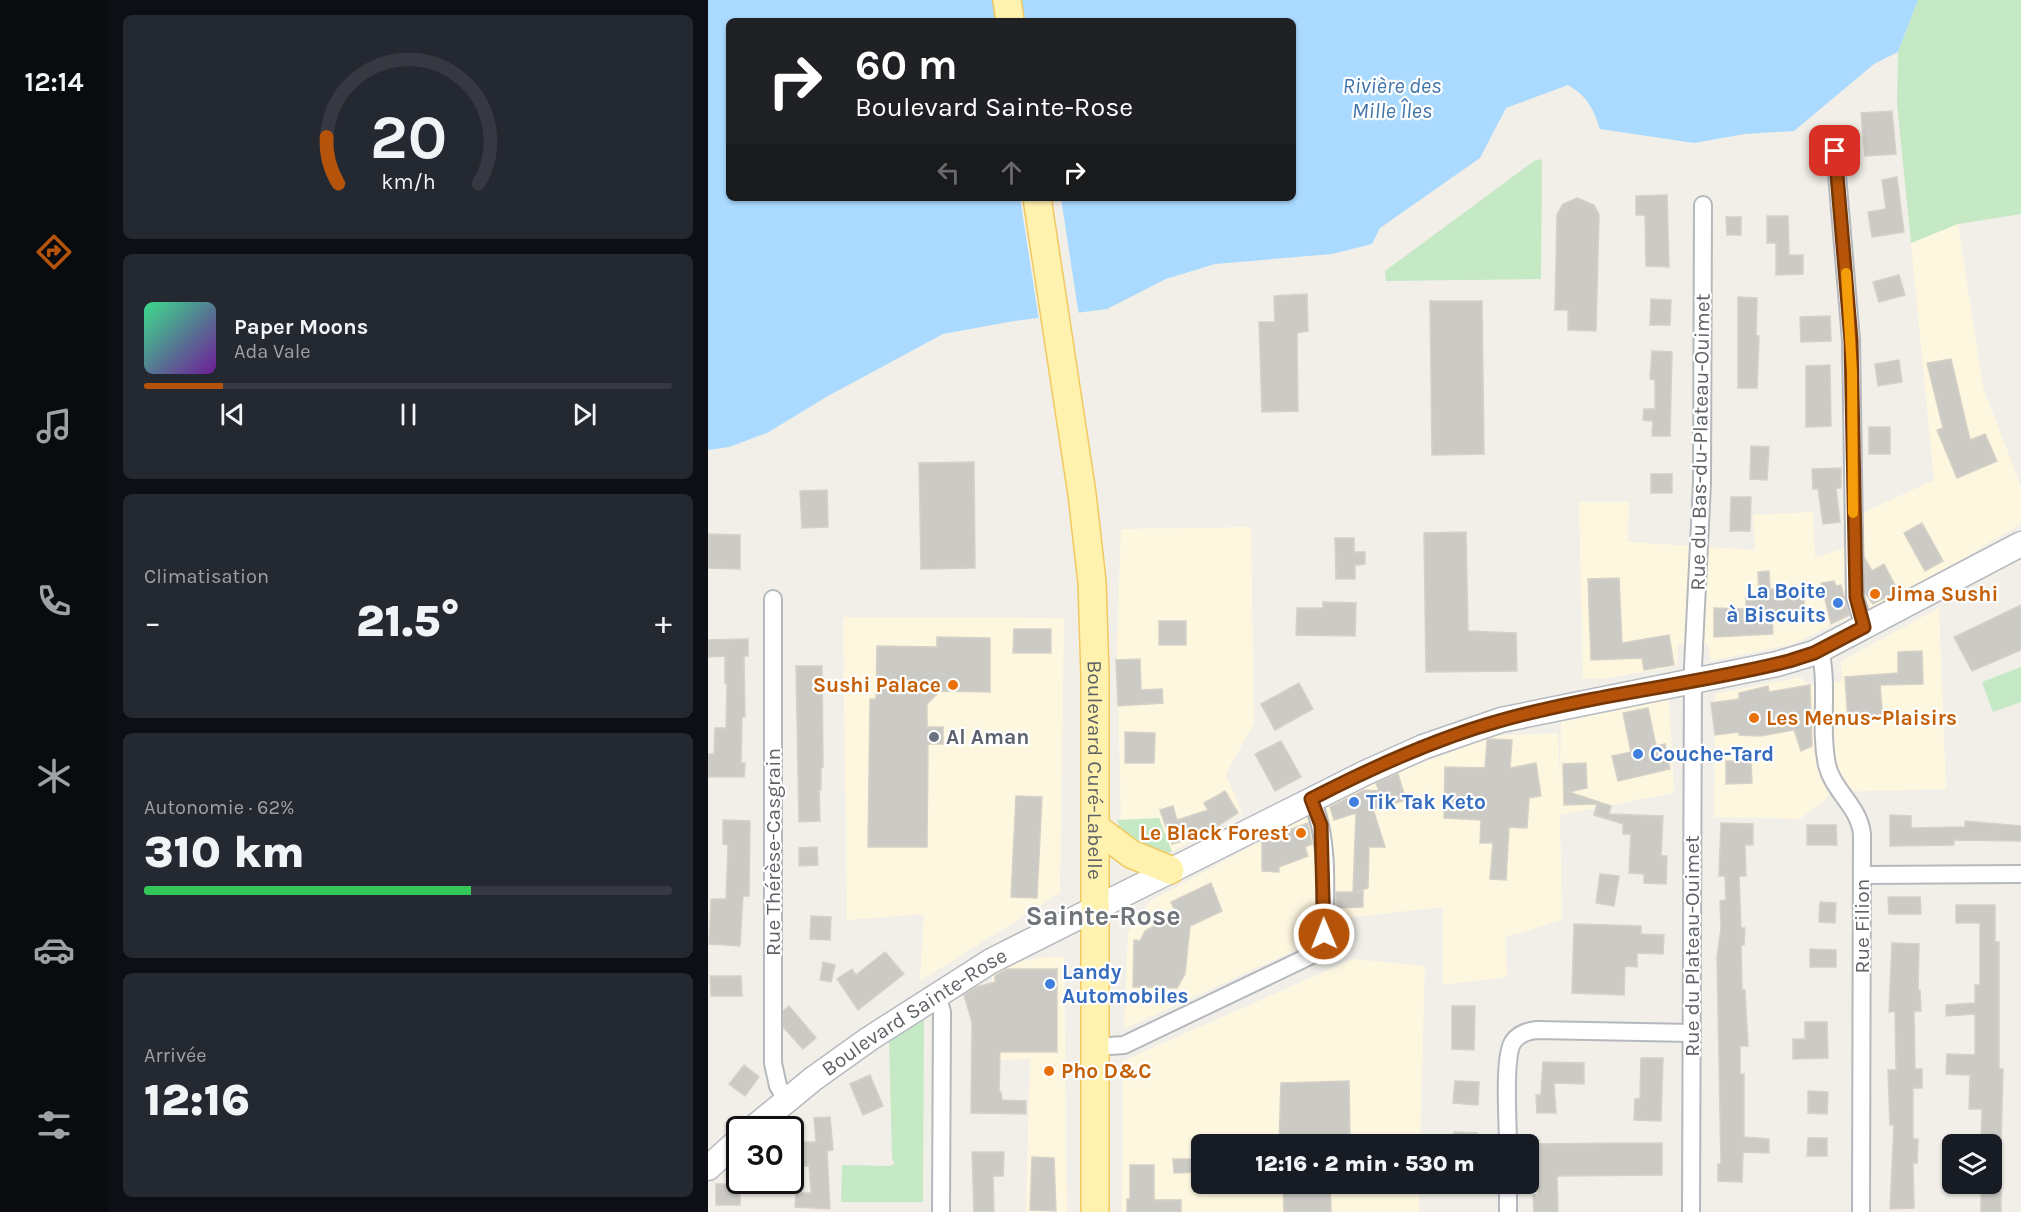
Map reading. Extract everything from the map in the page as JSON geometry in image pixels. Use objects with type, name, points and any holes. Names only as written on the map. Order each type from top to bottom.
[{"type":"main road","points":[[1007,0],[1010,18]]},
{"type":"main road","name":"Boulevard Curé-Labelle","points":[[1037,201],[1082,494],[1092,582],[1096,907],[1095,1212]]},
{"type":"main road","points":[[1095,826],[1131,854],[1170,870]]},
{"type":"street","points":[[1835,151],[1851,340],[1856,597],[1864,627]]},
{"type":"street","name":"Rue du Bas-du-Plateau-Ouimet","points":[[1694,679],[1702,483],[1703,205]]},
{"type":"street","name":"Boulevard Sainte-Rose","points":[[768,1116],[869,1039],[1000,956],[1311,799],[1422,747],[1489,724],[1694,679],[1777,664],[1820,650],[2021,544]]},
{"type":"street","name":"Rue Thérèse-Casgrain","points":[[773,599],[773,1063],[778,1086],[787,1100]]},
{"type":"street","name":"Rue Filion","points":[[1820,650],[1824,669],[1826,761],[1832,780],[1859,820],[1862,875],[1861,1212]]},
{"type":"street","name":"Rue du Plateau-Ouimet","points":[[1691,1212],[1694,679]]},
{"type":"street","points":[[1094,1047],[1124,1045],[1318,952],[1323,943],[1324,934],[1323,852],[1321,825],[1311,799]]},
{"type":"street","points":[[1862,875],[2021,874]]},
{"type":"street","points":[[937,995],[942,1012],[941,1212]]},
{"type":"street","points":[[1508,1134],[1508,1060],[1512,1043],[1521,1035],[1537,1030],[1692,1033]]},
{"type":"street","points":[[708,1167],[726,1151]]},
{"type":"street","points":[[1508,1194],[1508,1212]]},
{"type":"shaded area","points":[[1958,224],[1983,387],[2021,487],[2021,524],[1913,588],[1869,608],[1858,586],[1846,588],[1845,619],[1790,645],[1711,661],[1708,645],[1678,645],[1677,666],[1603,679],[1583,679],[1579,502],[1629,502],[1628,542],[1755,550],[1753,515],[1813,512],[1815,557],[1860,544],[1860,514],[1934,480],[1911,243]]},
{"type":"shaded area","points":[[1251,527],[1254,723],[1226,774],[1242,813],[1172,852],[1159,818],[1121,820],[1117,644],[1121,529]]},
{"type":"shaded area","points":[[1939,608],[1946,789],[1834,792],[1800,819],[1714,817],[1715,694],[1800,677],[1809,685],[1842,681],[1841,661]]},
{"type":"shaded area","points":[[843,617],[1064,618],[1060,893],[920,981],[924,914],[847,920]]},
{"type":"shaded area","points":[[1669,699],[1674,793],[1560,815],[1562,920],[1506,937],[1507,977],[1443,985],[1443,907],[1337,919],[1326,805],[1371,783],[1493,736],[1558,733],[1560,784],[1561,722]]},
{"type":"shaded area","points":[[1310,815],[1318,842],[1315,941],[1124,1029],[1128,932],[1150,901]]},
{"type":"shaded area","points":[[1044,957],[1064,957],[1067,1212],[1026,1212],[1030,1059],[991,1060],[992,975],[1003,966]]},
{"type":"shaded area","points":[[1353,959],[1425,966],[1420,1134],[1191,1134],[1191,1194],[1419,1194],[1419,1212],[1122,1212],[1123,1061]]},
{"type":"green space","points":[[1918,0],[2021,0],[2021,214],[1958,224],[1911,243],[1897,104],[1898,52]]},
{"type":"green space","points":[[1542,159],[1541,279],[1386,281],[1385,271],[1534,161]]},
{"type":"green space","points":[[2021,667],[2021,702],[1993,712],[1982,682]]},
{"type":"green space","points":[[1159,818],[1172,852],[1155,852],[1138,846],[1125,835],[1117,820]]},
{"type":"green space","points":[[924,1016],[923,1202],[841,1202],[842,1165],[890,1166],[895,1163],[892,1159],[889,1038]]},
{"type":"water","name":"Rivière des Mille Îles","points":[[708,0],[1918,0],[1898,52],[1874,64],[1794,131],[1745,134],[1694,143],[1600,129],[1589,104],[1568,85],[1506,108],[1480,158],[1380,228],[1372,244],[1332,254],[1215,264],[1166,279],[1107,309],[1014,321],[943,334],[828,396],[767,433],[729,447],[708,450]]},
{"type":"pier","points":[[1020,201],[1061,201],[1079,316],[1039,321]]},
{"type":"building","points":[[1892,111],[1896,154],[1865,156],[1861,113]]},
{"type":"building","points":[[1897,177],[1904,232],[1872,237],[1868,212],[1886,209],[1882,180]]},
{"type":"building","points":[[1667,195],[1669,267],[1646,266],[1645,215],[1636,215],[1636,196]]},
{"type":"building","points":[[1577,198],[1594,205],[1599,215],[1596,331],[1568,330],[1568,310],[1555,310],[1557,215],[1563,204]]},
{"type":"building","points":[[1767,216],[1788,216],[1789,255],[1803,255],[1803,274],[1776,275],[1776,243],[1767,243]]},
{"type":"building","points":[[1726,217],[1741,217],[1741,235],[1727,235]]},
{"type":"building","points":[[1899,275],[1905,295],[1879,302],[1873,282]]},
{"type":"building","points":[[1307,294],[1308,331],[1297,333],[1298,411],[1262,412],[1259,322],[1275,322],[1274,296]]},
{"type":"building","points":[[1738,297],[1757,298],[1756,336],[1759,336],[1757,388],[1738,388]]},
{"type":"building","points":[[1651,299],[1671,300],[1670,325],[1650,325]]},
{"type":"building","points":[[1430,301],[1482,301],[1484,454],[1432,455]]},
{"type":"building","points":[[1830,316],[1831,341],[1801,342],[1800,317]]},
{"type":"building","points":[[1652,351],[1672,352],[1670,436],[1652,436],[1653,421],[1643,420],[1644,409],[1655,409],[1655,380],[1650,379]]},
{"type":"building","points":[[1951,359],[1970,440],[1985,434],[1997,461],[1957,478],[1937,430],[1943,428],[1927,363]]},
{"type":"building","points":[[1899,360],[1902,382],[1878,386],[1875,364]]},
{"type":"building","points":[[1830,365],[1831,426],[1806,427],[1806,366]]},
{"type":"building","points":[[1869,427],[1890,427],[1890,454],[1869,454]]},
{"type":"building","points":[[1751,446],[1769,447],[1767,480],[1750,479]]},
{"type":"building","points":[[974,462],[975,568],[921,569],[919,463]]},
{"type":"building","points":[[1841,468],[1841,488],[1836,488],[1840,522],[1823,524],[1818,489],[1813,489],[1812,469]]},
{"type":"building","points":[[1651,474],[1672,474],[1672,493],[1651,493]]},
{"type":"building","points":[[827,490],[828,527],[802,528],[800,491]]},
{"type":"building","points":[[1731,497],[1751,497],[1750,531],[1730,531]]},
{"type":"building","points":[[1922,523],[1943,561],[1925,571],[1904,533]]},
{"type":"building","points":[[1466,532],[1468,631],[1516,633],[1517,671],[1426,672],[1424,533]]},
{"type":"building","points":[[708,534],[740,535],[740,569],[708,568]]},
{"type":"building","points":[[1335,538],[1354,538],[1354,552],[1365,552],[1365,564],[1355,565],[1355,579],[1336,579]]},
{"type":"building","points":[[1865,559],[1872,571],[1884,564],[1898,591],[1873,604],[1865,593]]},
{"type":"building","points":[[1769,571],[1770,589],[1804,589],[1804,619],[1772,620],[1773,634],[1714,637],[1714,608],[1746,609],[1746,597],[1759,596],[1758,572]]},
{"type":"building","points":[[1619,578],[1622,643],[1669,635],[1674,665],[1644,670],[1642,658],[1591,660],[1588,579]]},
{"type":"building","points":[[1834,581],[1836,586],[1841,585],[1849,615],[1831,624],[1821,583]]},
{"type":"building","points":[[1323,602],[1356,603],[1355,636],[1296,635],[1297,608],[1323,608]]},
{"type":"building","points":[[2021,605],[2021,650],[1972,671],[1954,637]]},
{"type":"building","points":[[1159,621],[1186,621],[1186,645],[1159,645]]},
{"type":"building","points":[[1014,629],[1051,629],[1051,653],[1013,653]]},
{"type":"building","points":[[937,637],[990,638],[990,692],[940,691],[927,704],[927,727],[943,727],[943,744],[928,744],[927,847],[868,847],[870,699],[876,699],[877,646],[937,647]]},
{"type":"building","points":[[748,639],[748,656],[744,656],[745,717],[742,717],[741,763],[745,763],[744,777],[708,777],[708,754],[714,754],[715,728],[726,728],[727,684],[725,684],[725,656],[708,657],[708,640]]},
{"type":"building","points":[[1922,651],[1923,684],[1880,685],[1883,720],[1848,723],[1845,677],[1898,673],[1898,652]]},
{"type":"building","points":[[1140,659],[1141,690],[1162,689],[1163,703],[1118,706],[1116,660]]},
{"type":"building","points":[[796,666],[822,666],[823,767],[821,767],[821,790],[819,790],[820,821],[799,822]]},
{"type":"building","points":[[1299,683],[1313,709],[1275,730],[1261,704]]},
{"type":"building","name":"Les Menus~Plaisirs","points":[[1810,685],[1812,746],[1801,751],[1794,730],[1760,736],[1739,735],[1739,732],[1715,735],[1711,703],[1739,699],[1739,693],[1768,686],[1769,692]]},
{"type":"building","points":[[1648,708],[1656,746],[1665,744],[1670,769],[1618,781],[1612,756],[1631,752],[1623,713]]},
{"type":"building","points":[[1125,732],[1155,733],[1154,763],[1125,763]]},
{"type":"building","points":[[1487,740],[1512,740],[1510,768],[1536,763],[1541,796],[1529,798],[1527,828],[1509,827],[1506,880],[1490,879],[1493,843],[1480,843],[1481,820],[1444,818],[1445,767],[1485,768]]},
{"type":"building","points":[[1281,741],[1301,777],[1275,791],[1255,754]]},
{"type":"building","points":[[1726,761],[1751,761],[1752,783],[1726,784]]},
{"type":"building","points":[[1586,763],[1587,788],[1569,792],[1611,806],[1609,814],[1663,816],[1661,856],[1667,856],[1666,884],[1644,883],[1644,874],[1629,873],[1631,834],[1623,834],[1623,824],[1594,815],[1597,804],[1564,805],[1563,764]]},
{"type":"building","points":[[1398,774],[1406,800],[1373,809],[1385,847],[1369,847],[1368,888],[1356,892],[1363,891],[1363,907],[1336,908],[1336,892],[1353,892],[1356,813],[1334,820],[1330,807],[1364,790],[1379,791],[1376,783]]},
{"type":"building","points":[[1225,791],[1238,813],[1205,834],[1172,844],[1160,810],[1173,806],[1177,820],[1208,810],[1204,803]]},
{"type":"building","points":[[1016,796],[1042,797],[1037,898],[1011,897]]},
{"type":"building","points":[[1890,815],[1911,816],[1911,828],[1965,827],[1965,821],[2021,826],[2021,841],[1954,840],[1954,845],[1890,846]]},
{"type":"building","points":[[723,820],[750,821],[749,896],[743,896],[740,946],[709,944],[711,899],[726,899],[728,845],[723,844]]},
{"type":"building","points":[[1308,823],[1312,844],[1305,847],[1308,856],[1279,867],[1279,872],[1262,871],[1262,841],[1289,841],[1286,831]]},
{"type":"building","points":[[1721,823],[1753,824],[1753,845],[1745,845],[1746,876],[1739,876],[1741,928],[1745,928],[1744,945],[1741,945],[1742,990],[1745,990],[1748,1046],[1740,1046],[1740,1074],[1744,1074],[1744,1137],[1769,1139],[1769,1153],[1743,1152],[1742,1182],[1718,1181],[1718,1164],[1721,1164],[1717,957],[1721,928],[1720,901],[1726,900],[1725,876],[1719,876]]},
{"type":"building","points":[[1807,825],[1836,825],[1837,845],[1807,845]]},
{"type":"building","points":[[817,847],[818,865],[799,866],[799,848]]},
{"type":"building","points":[[1600,874],[1619,876],[1614,906],[1596,903]]},
{"type":"building","points":[[1211,883],[1222,911],[1190,926],[1185,974],[1177,988],[1133,987],[1134,940],[1140,941],[1145,931],[1176,913],[1171,902]]},
{"type":"building","points":[[1888,897],[1920,897],[1921,914],[1889,914]]},
{"type":"building","points":[[1820,902],[1836,903],[1835,923],[1819,922]]},
{"type":"building","points":[[1956,905],[1995,905],[1995,942],[1999,942],[1999,1069],[2003,1069],[2001,1134],[1981,1134],[1982,1109],[1969,1109],[1970,1075],[1946,1074],[1947,1054],[1975,1055],[1975,1014],[1946,1016],[1946,1005],[1975,1003],[1975,985],[1980,985],[1980,923],[1956,923]]},
{"type":"building","points":[[811,916],[831,917],[830,940],[810,939]]},
{"type":"building","points":[[1574,924],[1641,926],[1641,934],[1664,935],[1663,954],[1637,953],[1637,967],[1625,966],[1624,995],[1572,993]]},
{"type":"building","points":[[1892,943],[1919,944],[1918,990],[1920,990],[1921,1011],[1914,1011],[1915,1069],[1922,1069],[1922,1088],[1913,1088],[1913,1139],[1918,1139],[1917,1163],[1913,1163],[1914,1208],[1890,1209],[1894,1125],[1890,1125],[1888,1070],[1896,1070],[1895,1011],[1889,1012]]},
{"type":"building","points":[[1810,949],[1836,950],[1836,967],[1810,967]]},
{"type":"building","points":[[885,952],[904,974],[858,1010],[837,979],[852,969],[856,975]]},
{"type":"building","points":[[823,962],[835,965],[831,982],[820,980]]},
{"type":"building","points":[[1007,969],[1057,969],[1057,1052],[1000,1052],[999,1092],[1001,1092],[1002,1100],[1026,1101],[1026,1114],[971,1113],[972,1022],[964,995],[977,987],[995,982],[995,976]]},
{"type":"building","points":[[710,976],[741,976],[742,996],[711,996]]},
{"type":"building","points":[[789,1006],[816,1038],[803,1049],[783,1027],[783,1011]]},
{"type":"building","points":[[1452,1006],[1475,1006],[1474,1050],[1452,1049]]},
{"type":"building","points":[[1805,1022],[1827,1022],[1828,1058],[1793,1059],[1793,1039],[1805,1039]]},
{"type":"building","points":[[1641,1058],[1663,1058],[1661,1121],[1634,1120],[1635,1099],[1640,1099]]},
{"type":"building","points":[[1543,1062],[1584,1063],[1584,1084],[1554,1083],[1556,1113],[1537,1113],[1536,1095],[1541,1095]]},
{"type":"building","points":[[744,1065],[759,1077],[745,1096],[729,1084]]},
{"type":"building","points":[[870,1075],[883,1106],[863,1115],[850,1084]]},
{"type":"building","points":[[1349,1081],[1350,1134],[1279,1134],[1281,1083]]},
{"type":"building","points":[[1455,1081],[1479,1082],[1478,1105],[1453,1103]]},
{"type":"building","points":[[1808,1091],[1828,1092],[1827,1114],[1808,1113]]},
{"type":"building","points":[[830,1117],[833,1150],[827,1151],[830,1209],[795,1207],[796,1194],[811,1193],[809,1166],[804,1166],[804,1142],[816,1142],[814,1118]]},
{"type":"building","points":[[1454,1132],[1477,1133],[1477,1134],[1454,1134]]},
{"type":"building","points":[[1808,1138],[1827,1138],[1827,1156],[1807,1156]]},
{"type":"building","points":[[1662,1143],[1662,1175],[1557,1176],[1558,1212],[1534,1212],[1533,1195],[1539,1194],[1539,1144]]},
{"type":"building","points":[[972,1152],[1004,1152],[1003,1176],[993,1176],[994,1212],[974,1212]]},
{"type":"building","points":[[1032,1157],[1054,1158],[1056,1211],[1030,1210]]},
{"type":"building","points":[[1173,1159],[1191,1159],[1191,1172],[1174,1173]]},
{"type":"building","points":[[1130,1165],[1154,1165],[1154,1200],[1181,1200],[1181,1212],[1127,1212],[1127,1199],[1130,1199]]},
{"type":"building","points":[[716,1184],[726,1184],[726,1194],[740,1194],[740,1205],[716,1205]]},
{"type":"building","points":[[1283,1194],[1330,1194],[1331,1212],[1284,1212]]},
{"type":"building","points":[[1981,1194],[2001,1194],[2001,1212],[1981,1212]]},
{"type":"slow traffic","points":[[1846,273],[1852,371],[1853,513]]},
{"type":"place","name":"Jima Sushi","points":[[1875,594]]},
{"type":"place","name":"La Boite à Biscuits","points":[[1838,603]]},
{"type":"place","name":"Sushi Palace","points":[[953,685]]},
{"type":"place","name":"Les Menus~Plaisirs","points":[[1754,718]]},
{"type":"place","name":"Al Aman","points":[[934,737]]},
{"type":"place","name":"Couche-Tard","points":[[1638,754]]},
{"type":"place","name":"Tik Tak Keto","points":[[1354,802]]},
{"type":"place","name":"Le Black Forest","points":[[1301,833]]},
{"type":"place","name":"Landy Automobiles","points":[[1050,984]]},
{"type":"place","name":"Pho D&C","points":[[1049,1071]]},
{"type":"district","name":"Sainte-Rose","points":[[1103,916]]},
{"type":"route","points":[[1324,934],[1321,825],[1311,799],[1422,747],[1489,724],[1533,712],[1789,661],[1814,653],[1864,627],[1859,617],[1856,597],[1851,340],[1835,151]]}]
